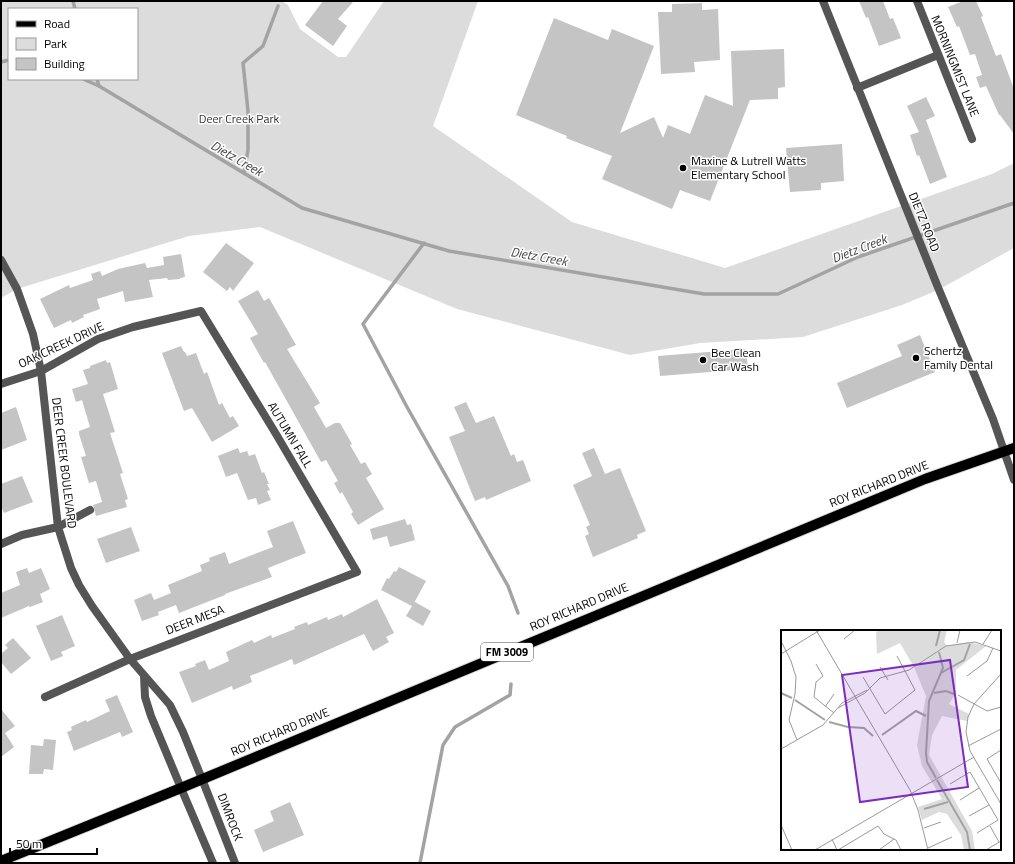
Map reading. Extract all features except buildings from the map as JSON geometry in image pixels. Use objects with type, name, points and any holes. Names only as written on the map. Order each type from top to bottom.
[{"type":"main road","name":"ROY RICHARD DRIVE","points":[[1,861],[181,788],[898,490],[1014,448]]},
{"type":"street","name":"DIETZ ROAD","points":[[823,1],[937,285],[993,419],[1003,452],[1014,480]]},
{"type":"street","name":"MORNINGMIST LANE","points":[[917,1],[972,139]]},
{"type":"street","points":[[857,88],[938,55]]},
{"type":"street","name":"DEER CREEK BOULEVARD","points":[[1,260],[17,289],[33,334],[41,371],[58,527],[71,568],[79,585],[92,606],[130,659],[170,705],[183,732],[202,779]]},
{"type":"street","name":"OAK CREEK DRIVE","points":[[1,384],[41,371],[98,339],[133,328],[201,311]]},
{"type":"street","name":"AUTUMN FALL","points":[[201,311],[276,434],[357,572]]},
{"type":"street","points":[[1,544],[22,535],[58,527],[90,510]]},
{"type":"street","name":"DEER MESA","points":[[45,697],[130,659],[357,572]]},
{"type":"street","points":[[144,676],[145,697],[151,716],[213,863]]},
{"type":"street","name":"DIMROCK","points":[[202,779],[235,863]]},
{"type":"green space","name":"Deer Creek Park","points":[[1,1],[281,1],[288,5],[300,29],[338,57],[346,57],[384,1],[478,1],[433,126],[572,222],[725,268],[992,174],[1014,163],[1014,248],[938,290],[902,305],[803,337],[700,343],[630,355],[457,309],[260,227],[189,236],[17,289],[1,298]]},
{"type":"waterway","points":[[73,1],[75,8]]},
{"type":"waterway","points":[[244,173],[248,150],[248,111],[243,63],[263,46],[278,6]]},
{"type":"waterway","name":"Dietz Creek","points":[[1,62],[8,60]]},
{"type":"waterway","name":"Dietz Creek","points":[[85,80],[99,86],[302,208],[449,251],[704,294],[778,294],[858,257],[1014,203]]},
{"type":"waterway","name":"Dietz Creek","points":[[97,80],[99,86]]},
{"type":"waterway","points":[[424,243],[363,324],[407,407],[508,586],[518,613]]},
{"type":"waterway","points":[[420,863],[443,745],[455,727],[510,695],[511,684]]},
{"type":"place","name":"Maxine & Lutrell Watts Elementary School","points":[[683,168]]},
{"type":"place","name":"Schertz Family Dental","points":[[916,358]]},
{"type":"place","name":"Bee Clean Car Wash","points":[[703,360]]}]
